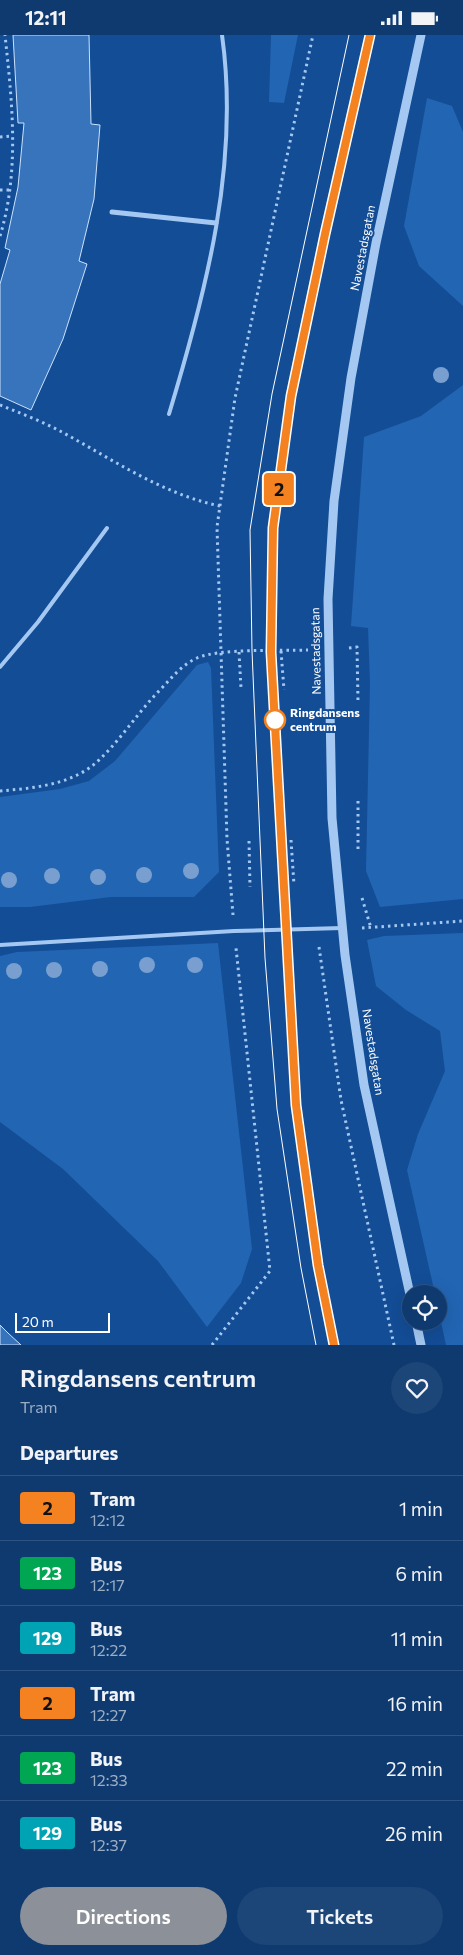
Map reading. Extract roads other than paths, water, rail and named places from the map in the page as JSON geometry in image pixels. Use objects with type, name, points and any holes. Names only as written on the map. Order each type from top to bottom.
[{"type":"street","name":"Navestadsgatan","points":[[408,1285],[364,1085],[342,928],[332,818],[328,599],[334,501],[351,378],[374,252],[421,35]]},
{"type":"street","points":[[112,212],[216,223]]},
{"type":"street","points":[[418,1330],[421,1345]]},
{"type":"lane","points":[[170,414],[195,327],[212,257],[224,164],[226,65],[222,35]]},
{"type":"lane","points":[[0,667],[38,622],[107,528]]},
{"type":"lane","points":[[0,945],[234,931],[342,928]]},
{"type":"tram line","points":[[316,1345],[301,1268],[277,1109],[265,958],[252,651],[250,530],[272,394],[349,35]]},
{"type":"tram line","points":[[334,1345],[318,1265],[296,1105],[271,652],[273,528],[291,396],[370,35]]},
{"type":"tram line","name":"2","points":[[334,1345],[318,1265],[296,1105],[271,652],[273,528],[291,396],[370,35]]},
{"type":"place","name":"Ringdansens centrum","points":[[275,720]]}]
